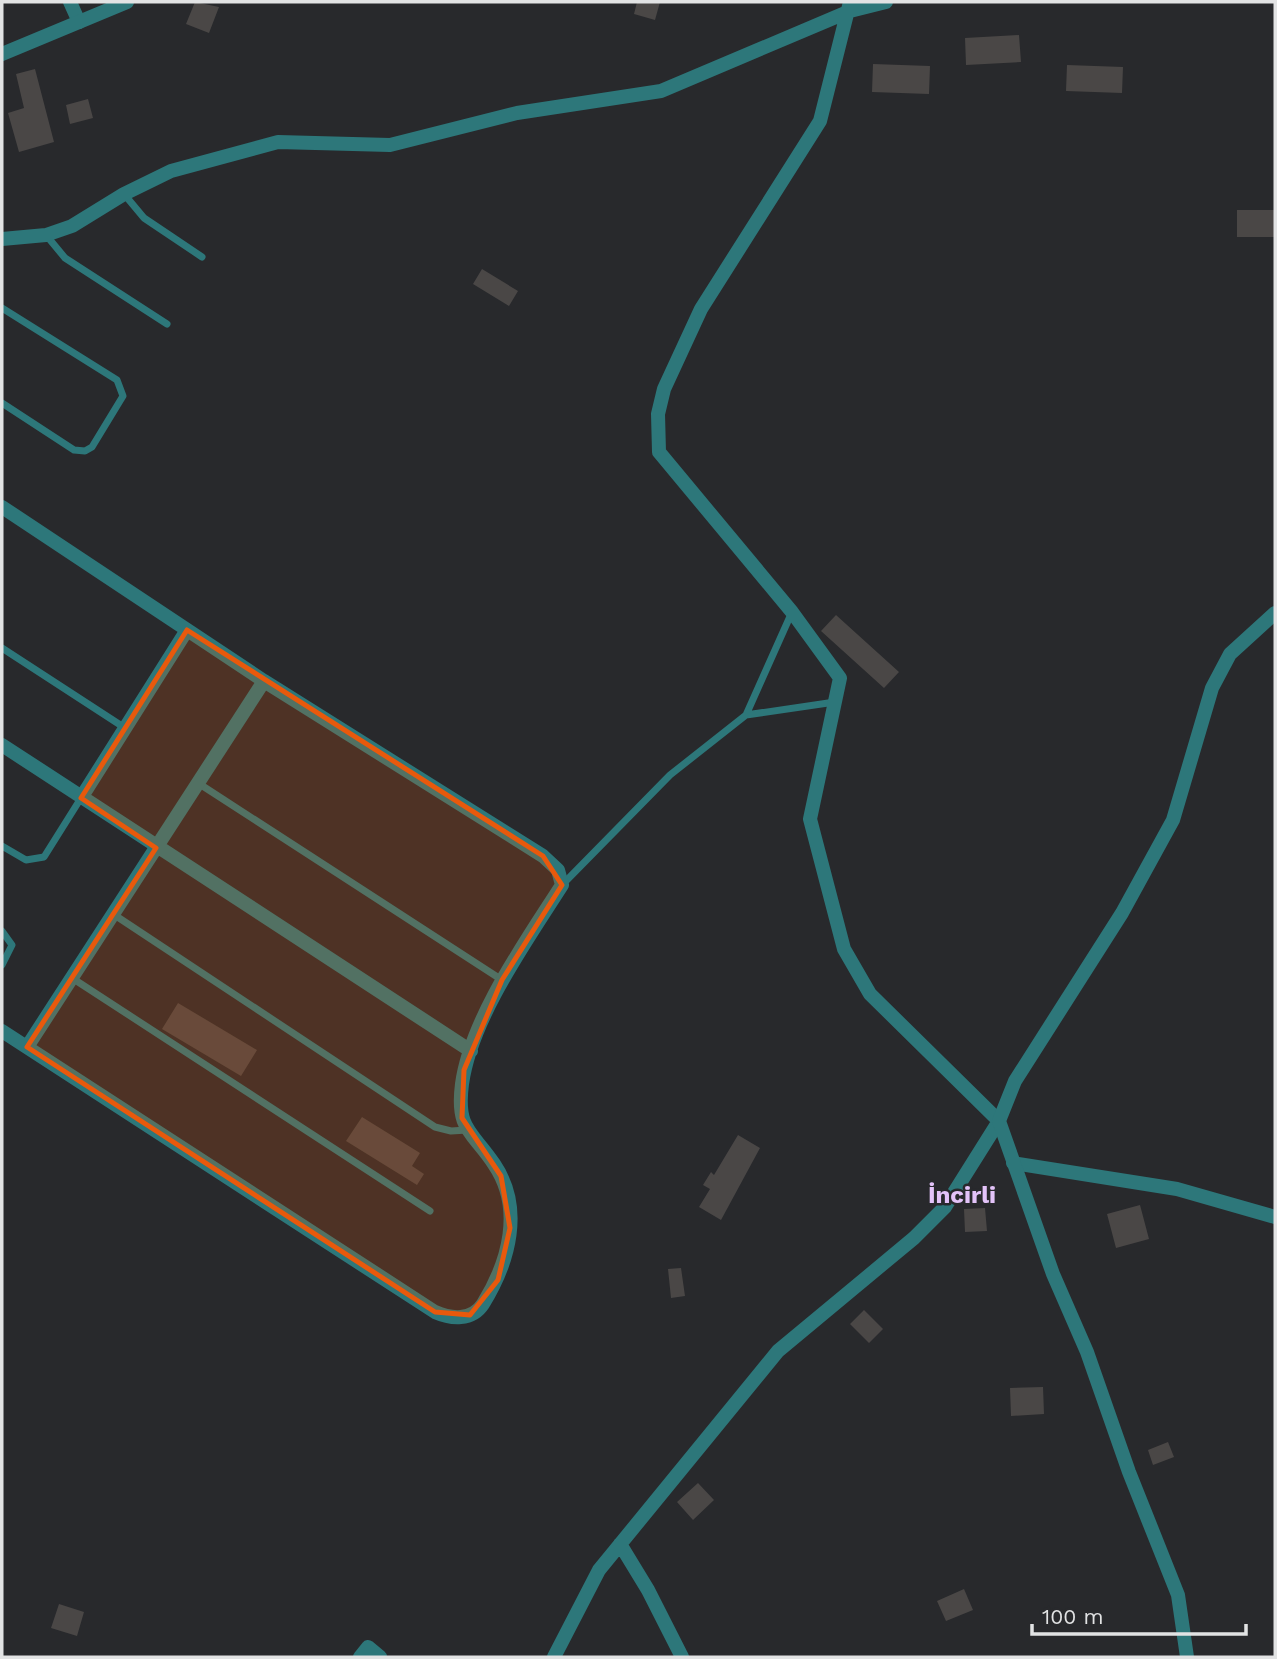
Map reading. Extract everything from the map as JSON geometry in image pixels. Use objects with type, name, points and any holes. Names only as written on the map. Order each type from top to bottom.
[{"type":"street","points":[[70,2],[79,22]]},
{"type":"street","points":[[2,54],[127,2]]},
{"type":"street","points":[[2,239],[46,235],[72,226],[124,194],[191,164],[278,142],[390,145],[517,113],[661,91],[850,6],[886,2]]},
{"type":"street","points":[[850,6],[820,121],[701,309],[664,389],[658,414],[659,452],[792,612],[840,678],[810,819],[844,948],[870,994],[999,1121],[1053,1274],[1087,1352],[1129,1472],[1178,1595],[1187,1657]]},
{"type":"street","points":[[2,507],[264,681],[543,856],[558,870],[562,884],[502,980],[471,1051],[462,1086],[462,1118],[467,1130],[501,1176],[508,1193],[510,1228],[509,1245],[498,1280],[479,1309],[457,1318],[435,1312],[2,1031]]},
{"type":"street","points":[[554,1657],[599,1570],[778,1351],[914,1238],[945,1207],[999,1121],[1015,1081],[1122,913],[1173,820],[1212,688],[1230,654],[1275,613]]},
{"type":"street","points":[[81,797],[187,630]]},
{"type":"street","points":[[27,1047],[264,681]]},
{"type":"street","points":[[2,745],[156,848],[471,1051]]},
{"type":"street","points":[[1013,1163],[1177,1188],[1275,1217]]},
{"type":"street","points":[[620,1544],[648,1590],[682,1657]]},
{"type":"street","points":[[360,1657],[368,1647],[380,1657]]},
{"type":"lane","points":[[124,194],[144,218],[202,257]]},
{"type":"lane","points":[[46,235],[65,258],[167,324]]},
{"type":"lane","points":[[2,308],[117,380],[123,396],[92,447],[81,452],[2,403]]},
{"type":"lane","points":[[562,884],[670,775],[746,715],[792,612]]},
{"type":"lane","points":[[2,648],[125,728]]},
{"type":"lane","points":[[746,715],[835,702]]},
{"type":"lane","points":[[198,783],[502,980]]},
{"type":"lane","points":[[2,846],[26,860],[44,857],[81,797]]},
{"type":"lane","points":[[113,914],[435,1127],[451,1131],[467,1130]]},
{"type":"lane","points":[[2,931],[12,946],[2,965]]},
{"type":"lane","points":[[72,978],[430,1211]]},
{"type":"highlighted area","points":[[187,630],[543,856],[562,885],[502,980],[464,1070],[462,1118],[501,1176],[510,1228],[498,1280],[470,1315],[435,1312],[27,1047],[156,848],[81,798]]},
{"type":"building","points":[[195,2],[219,7],[209,33],[186,24]]},
{"type":"building","points":[[637,2],[660,2],[655,20],[634,14]]},
{"type":"building","points":[[1019,35],[1021,62],[966,65],[965,38]]},
{"type":"building","points":[[873,64],[930,66],[929,94],[872,92]]},
{"type":"building","points":[[1067,65],[1123,67],[1122,93],[1066,91]]},
{"type":"building","points":[[35,69],[54,142],[19,152],[8,113],[24,108],[16,74]]},
{"type":"building","points":[[88,99],[93,118],[70,124],[66,105]]},
{"type":"building","points":[[1237,210],[1275,210],[1275,237],[1237,237]]},
{"type":"building","points":[[482,269],[518,291],[509,306],[473,284]]},
{"type":"building","points":[[836,615],[899,672],[884,688],[821,631]]},
{"type":"building","points":[[178,1003],[257,1050],[241,1076],[162,1029]]},
{"type":"building","points":[[362,1117],[420,1153],[412,1166],[424,1174],[417,1185],[346,1141]]},
{"type":"building","points":[[738,1135],[760,1148],[721,1220],[699,1207],[710,1189],[703,1185],[711,1172],[714,1175]]},
{"type":"building","points":[[1140,1205],[1149,1239],[1116,1248],[1107,1214]]},
{"type":"building","points":[[985,1208],[987,1231],[965,1232],[964,1209]]},
{"type":"building","points":[[681,1268],[685,1296],[671,1298],[668,1269]]},
{"type":"building","points":[[864,1310],[883,1329],[869,1343],[850,1324]]},
{"type":"building","points":[[1043,1387],[1044,1414],[1011,1416],[1010,1388]]},
{"type":"building","points":[[1168,1442],[1174,1457],[1153,1465],[1148,1450]]},
{"type":"building","points":[[698,1483],[714,1500],[693,1520],[677,1502]]},
{"type":"building","points":[[964,1589],[973,1610],[946,1621],[937,1601]]},
{"type":"building","points":[[59,1604],[84,1612],[77,1636],[51,1628]]},
{"type":"district","name":"İncirli","points":[[962,1195]]}]
